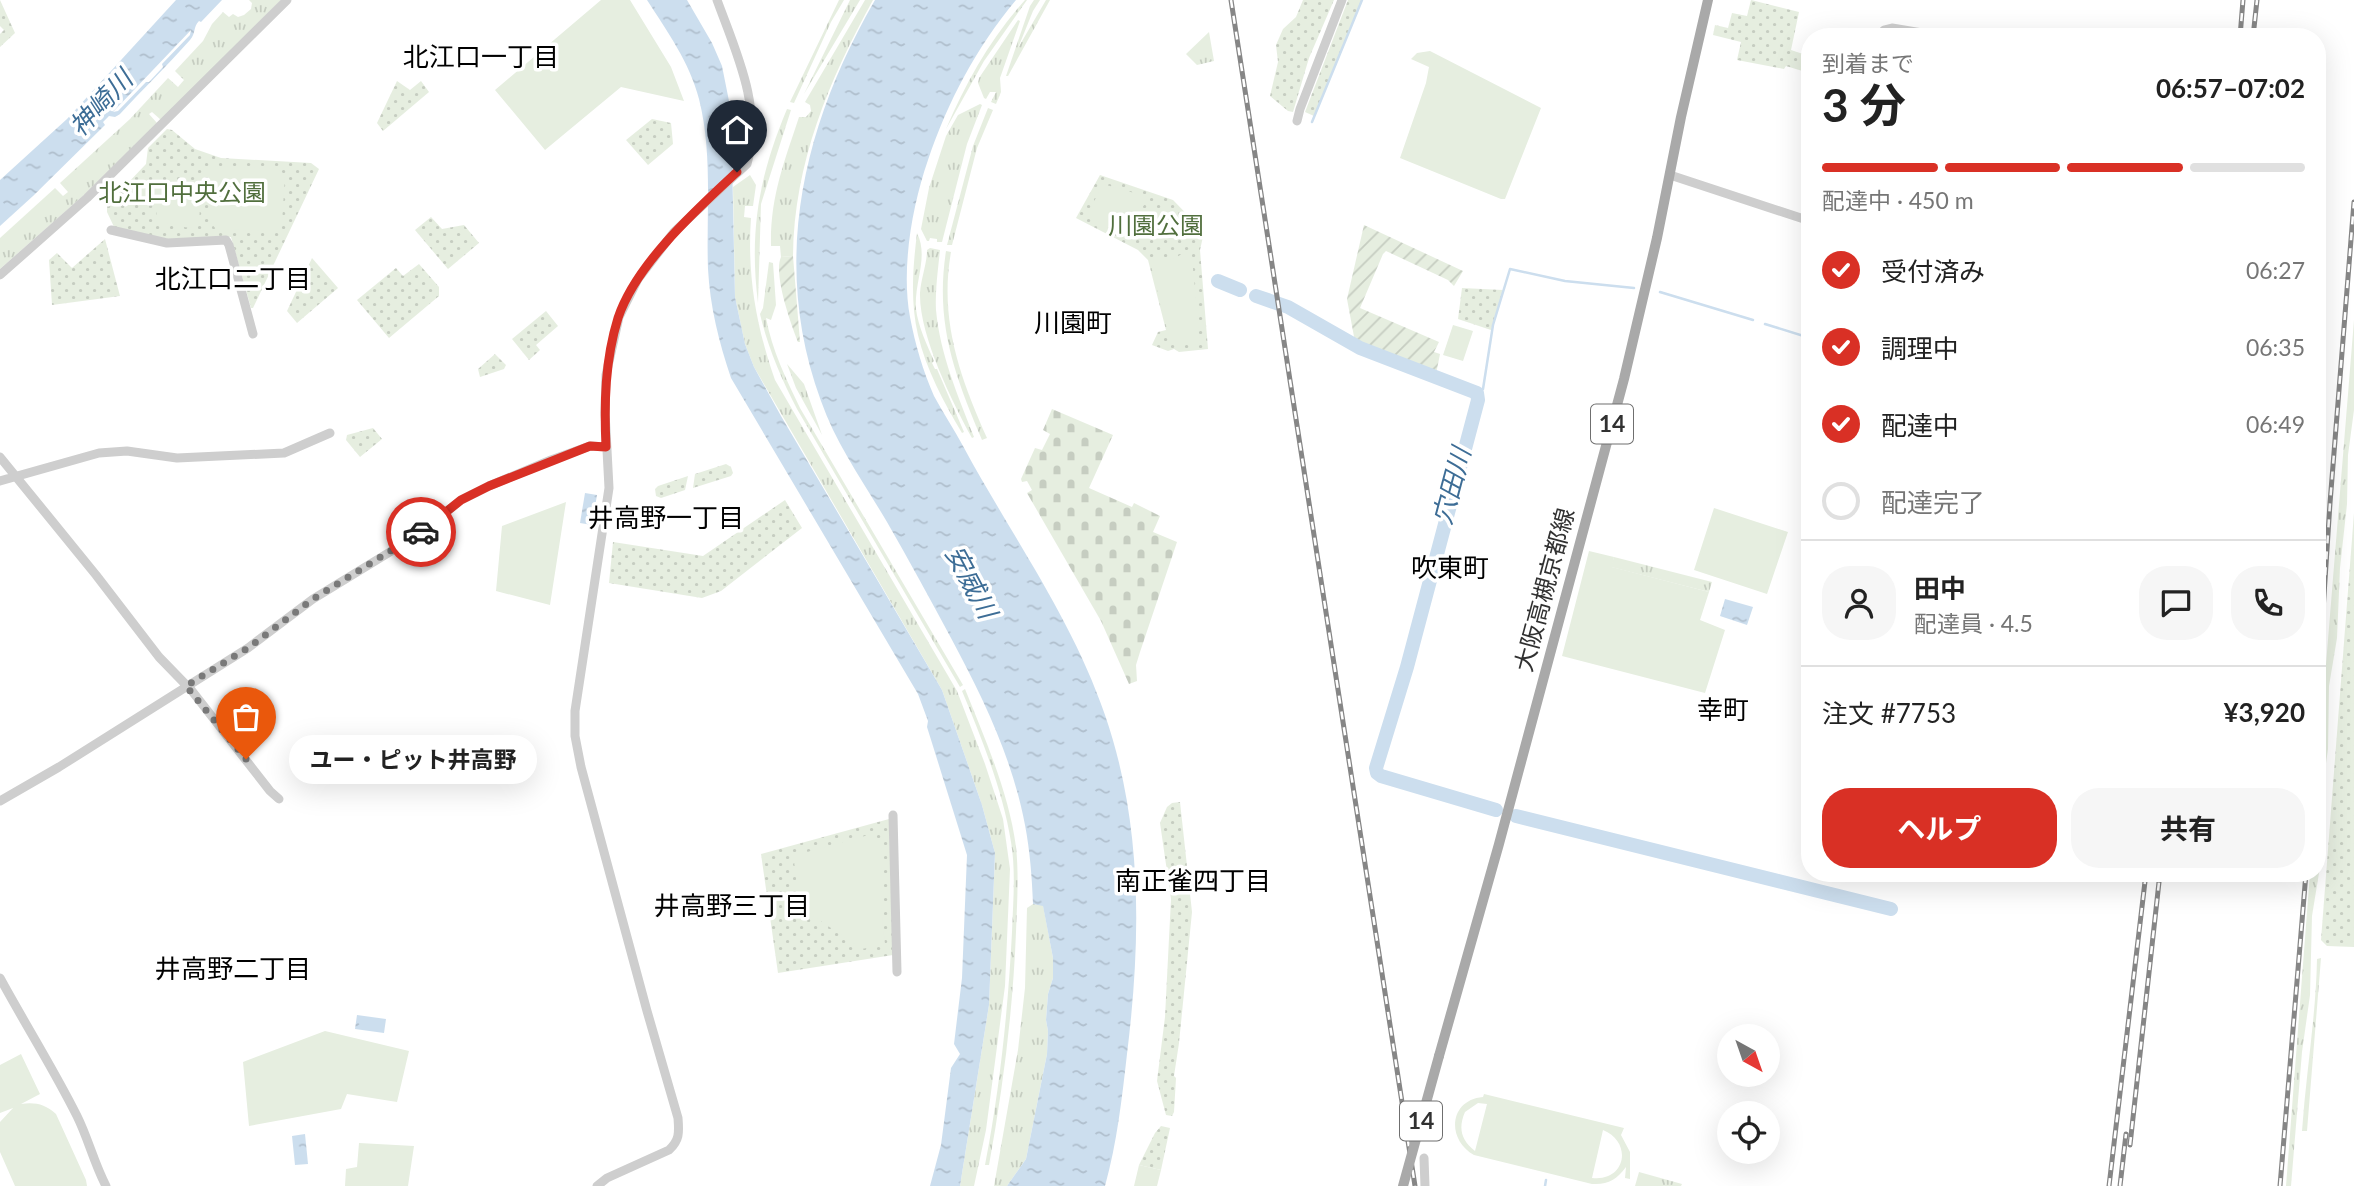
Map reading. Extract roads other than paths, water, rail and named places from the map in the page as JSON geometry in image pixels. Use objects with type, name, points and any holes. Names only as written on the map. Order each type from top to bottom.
[{"type":"main road","name":"大阪高槻京都線","points":[[1403,1186],[1499,844],[1624,379],[1708,0]]},
{"type":"street","points":[[0,275],[87,198],[287,0]]},
{"type":"street","points":[[597,1186],[607,1178],[669,1150],[680,1136],[678,1118],[598,830],[575,736],[575,710],[609,488],[604,412],[606,375],[619,317],[638,279],[653,258],[701,205],[747,164],[751,149],[753,127],[746,85],[731,33],[717,0]]},
{"type":"street","points":[[1297,121],[1342,0]]},
{"type":"street","points":[[1670,175],[1801,218]]},
{"type":"street","points":[[111,230],[167,243],[226,240],[253,334]]},
{"type":"street","points":[[0,481],[99,453],[127,451],[177,458],[284,453],[330,433]]},
{"type":"street","points":[[0,801],[60,767],[248,648],[313,599],[416,536],[461,500],[551,460],[590,446],[606,447]]},
{"type":"street","points":[[0,457],[88,564],[159,657],[192,691],[279,799]]},
{"type":"street","points":[[893,815],[897,972]]},
{"type":"street","points":[[0,978],[54,1070],[106,1186]]},
{"type":"street","name":"14","points":[[1424,1158],[1426,1186]]},
{"type":"water","name":"神崎川","points":[[176,0],[222,0],[199,21],[190,40],[120,114],[109,116],[103,122],[105,125],[0,226],[0,180],[67,119]],"holes":[[[191,30],[190,35],[149,82],[118,111],[113,112]]]},
{"type":"water","points":[[647,0],[687,0],[722,66],[731,111],[735,297],[745,344],[754,367],[781,416],[942,690],[982,805],[995,853],[989,1005],[960,1186],[930,1186],[941,1145],[951,1068],[960,1054],[954,1044],[962,978],[967,855],[918,694],[731,378],[716,324],[709,283],[706,141],[699,99],[684,60]]},
{"type":"water","name":"安威川","points":[[875,0],[1016,0],[988,37],[964,76],[936,138],[922,178],[913,217],[908,258],[908,298],[917,347],[934,396],[1076,645],[1105,715],[1117,756],[1126,798],[1136,883],[1135,968],[1123,1087],[1105,1186],[1007,1186],[1026,1159],[1047,1054],[1048,994],[1053,978],[1053,958],[1043,906],[1033,904],[1028,845],[1019,800],[995,728],[974,683],[887,522],[834,433],[821,401],[806,349],[798,297],[797,246],[802,195],[813,145],[829,96],[850,47]]},
{"type":"water","points":[[585,493],[597,495],[592,525],[580,523]]},
{"type":"water","points":[[1725,599],[1753,607],[1747,625],[1720,616]]},
{"type":"water","points":[[357,1015],[386,1019],[384,1033],[355,1029]]},
{"type":"water","points":[[305,1134],[308,1164],[295,1165],[292,1136]]},
{"type":"waterway","points":[[1312,122],[1362,0]]},
{"type":"waterway","points":[[1477,393],[1483,389],[1493,325],[1510,269],[1565,281],[1634,288]]},
{"type":"waterway","name":"穴田川","points":[[1218,281],[1240,290]]},
{"type":"waterway","points":[[1660,292],[1753,320]]},
{"type":"waterway","name":"穴田川","points":[[1256,296],[1288,307],[1360,348],[1477,393],[1478,400],[1407,667],[1376,768],[1381,776],[1496,810]]},
{"type":"waterway","points":[[1765,324],[1801,335]]},
{"type":"waterway","name":"穴田川","points":[[1516,816],[1891,909]]},
{"type":"waterway","points":[[1545,1186],[1546,1180]]},
{"type":"railway","points":[[1231,0],[1415,1186]]},
{"type":"railway","points":[[2241,28],[2243,0]]},
{"type":"railway","points":[[2254,28],[2257,0]]},
{"type":"railway","points":[[2326,565],[2354,202]]},
{"type":"railway","points":[[2109,1186],[2145,882]]},
{"type":"railway","points":[[2130,1145],[2159,882]]},
{"type":"railway","points":[[2280,1186],[2305,882]]},
{"type":"railway","points":[[2120,1186],[2126,1134]]},
{"type":"place","name":"ユー・ピット井高野","points":[[246,759]]},
{"type":"district","name":"北江口一丁目","points":[[481,57]]},
{"type":"district","name":"北江口二丁目","points":[[233,279]]},
{"type":"district","name":"川園町","points":[[1073,323]]},
{"type":"district","name":"井高野一丁目","points":[[666,518]]},
{"type":"district","name":"吹東町","points":[[1450,568]]},
{"type":"district","name":"幸町","points":[[1723,710]]},
{"type":"district","name":"南正雀四丁目","points":[[1193,881]]},
{"type":"district","name":"井高野三丁目","points":[[732,906]]},
{"type":"district","name":"井高野二丁目","points":[[233,969]]},
{"type":"park label","name":"北江口中央公園","points":[[182,193]]},
{"type":"park label","name":"川園公園","points":[[1156,226]]}]
